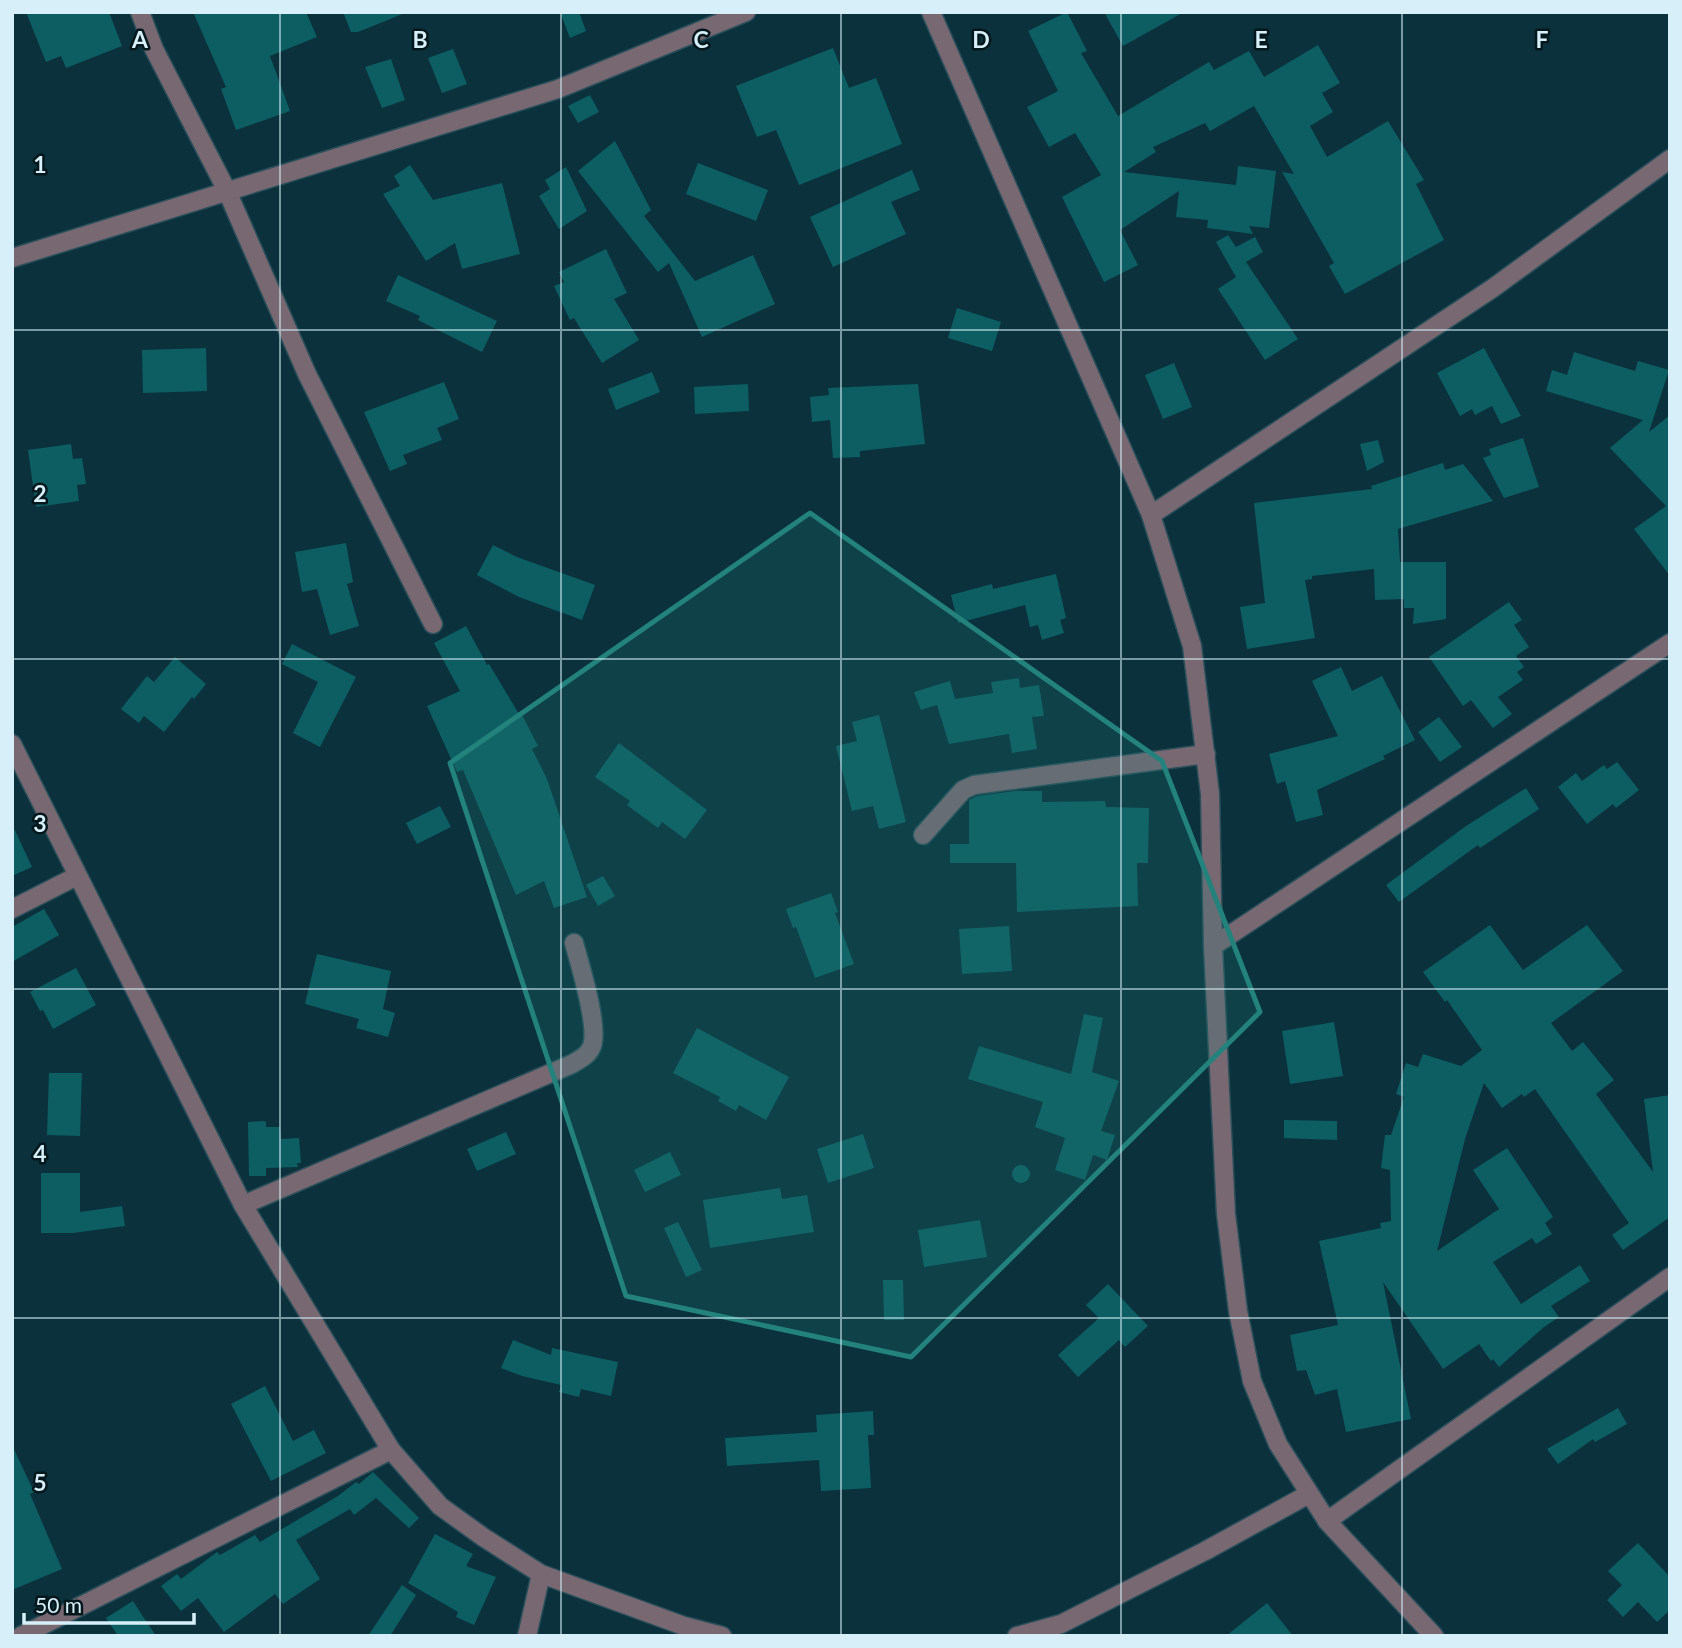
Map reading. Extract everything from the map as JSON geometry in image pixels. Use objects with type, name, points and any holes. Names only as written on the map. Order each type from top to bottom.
[{"type":"street","points":[[140,12],[154,49],[227,191],[307,374],[433,624]]},
{"type":"street","points":[[12,258],[558,89],[746,12]]},
{"type":"street","points":[[931,12],[1151,515],[1192,646],[1210,794],[1213,946],[1226,1214],[1238,1311],[1252,1381],[1278,1444],[1327,1521],[1434,1636]]},
{"type":"street","points":[[1151,515],[1493,288],[1670,159]]},
{"type":"street","points":[[1213,946],[1670,643]]},
{"type":"street","points":[[12,744],[243,1205],[391,1450],[440,1506],[541,1574],[684,1626],[722,1636]]},
{"type":"street","points":[[923,835],[962,790],[974,785],[1206,754]]},
{"type":"street","points":[[12,909],[77,876]]},
{"type":"street","points":[[243,1205],[572,1064],[588,1054],[594,1043],[591,1009],[574,943]]},
{"type":"street","points":[[1327,1521],[1670,1278]]},
{"type":"street","points":[[21,1636],[391,1450]]},
{"type":"street","points":[[1017,1636],[1060,1624],[1205,1551],[1308,1494]]},
{"type":"street","points":[[527,1636],[541,1574]]},
{"type":"highlighted area","points":[[810,513],[1162,761],[1260,1012],[911,1357],[626,1296],[450,763]]},
{"type":"building","points":[[26,12],[109,12],[122,46],[66,68],[61,56],[46,62]]},
{"type":"building","points":[[193,12],[306,12],[317,37],[270,56],[290,111],[236,130],[221,89],[226,87]]},
{"type":"building","points":[[343,12],[405,13],[358,32],[351,32]]},
{"type":"building","points":[[560,12],[579,12],[586,31],[570,38]]},
{"type":"building","points":[[1067,12],[1087,51],[1081,53],[1118,116],[1209,62],[1214,70],[1249,51],[1264,77],[1318,45],[1340,83],[1322,93],[1333,112],[1310,126],[1327,157],[1388,121],[1424,180],[1416,184],[1444,240],[1345,294],[1329,266],[1334,263],[1282,172],[1294,174],[1254,106],[1210,131],[1205,123],[1153,147],[1156,152],[1124,172],[1236,185],[1238,166],[1276,171],[1269,228],[1249,226],[1253,234],[1207,228],[1208,220],[1176,217],[1179,191],[1120,230],[1138,265],[1104,282],[1062,197],[1101,175],[1075,133],[1049,147],[1027,107],[1058,91],[1028,31]]},
{"type":"building","points":[[1104,12],[1184,12],[1123,46]]},
{"type":"building","points":[[833,48],[849,88],[876,78],[902,144],[799,185],[776,130],[757,137],[736,86]]},
{"type":"building","points":[[453,49],[467,84],[442,93],[428,58]]},
{"type":"building","points":[[391,59],[405,100],[382,108],[365,67]]},
{"type":"building","points":[[590,95],[599,112],[578,123],[568,106]]},
{"type":"building","points":[[615,141],[651,210],[644,216],[695,281],[753,255],[775,304],[702,337],[669,263],[658,272],[578,171]]},
{"type":"building","points":[[698,163],[768,190],[756,221],[686,194]]},
{"type":"building","points":[[410,165],[433,200],[502,183],[520,254],[462,269],[455,243],[426,261],[383,194],[400,186],[394,176]]},
{"type":"building","points":[[566,167],[587,211],[559,229],[539,196],[550,189],[545,180]]},
{"type":"building","points":[[912,170],[920,190],[891,202],[906,234],[833,267],[810,217]]},
{"type":"building","points":[[1228,235],[1236,247],[1255,237],[1263,252],[1246,262],[1298,339],[1265,360],[1218,289],[1236,277],[1216,242]]},
{"type":"building","points":[[606,249],[627,293],[614,299],[639,340],[602,363],[574,318],[570,320],[554,286],[564,282],[559,272]]},
{"type":"building","points":[[398,275],[497,321],[482,352],[418,320],[420,316],[386,301]]},
{"type":"building","points":[[957,308],[1001,322],[992,351],[948,338]]},
{"type":"building","points":[[206,348],[207,391],[143,393],[142,350]]},
{"type":"building","points":[[1484,348],[1521,416],[1501,424],[1492,406],[1475,415],[1472,409],[1460,416],[1437,373]]},
{"type":"building","points":[[1574,352],[1635,371],[1638,361],[1669,370],[1649,432],[1670,415],[1670,576],[1634,529],[1666,506],[1610,448],[1643,420],[1546,391],[1552,370],[1567,375]]},
{"type":"building","points":[[1174,363],[1192,407],[1163,419],[1145,375]]},
{"type":"building","points":[[652,372],[660,392],[616,410],[608,389]]},
{"type":"building","points":[[444,382],[459,419],[437,428],[442,440],[403,455],[407,464],[390,471],[364,412]]},
{"type":"building","points":[[748,384],[749,411],[695,414],[694,387]]},
{"type":"building","points":[[918,384],[925,444],[860,451],[860,457],[833,458],[830,420],[812,422],[810,397],[829,395],[828,388]]},
{"type":"building","points":[[1523,438],[1539,487],[1504,498],[1483,458],[1491,455],[1489,449]]},
{"type":"building","points":[[1378,440],[1384,462],[1367,471],[1360,444]]},
{"type":"building","points":[[71,444],[73,459],[82,458],[86,484],[77,485],[79,501],[36,507],[28,450]]},
{"type":"building","points":[[1443,463],[1445,470],[1463,464],[1493,501],[1398,529],[1400,562],[1446,562],[1446,619],[1413,624],[1414,608],[1404,608],[1404,599],[1375,600],[1374,569],[1312,576],[1312,579],[1305,580],[1315,638],[1247,649],[1240,607],[1265,603],[1254,503],[1372,489],[1371,486]]},
{"type":"building","points":[[346,543],[353,582],[347,584],[359,626],[330,635],[317,589],[302,592],[295,552]]},
{"type":"building","points":[[493,545],[517,557],[595,585],[582,620],[519,597],[477,575]]},
{"type":"building","points":[[1056,574],[1066,618],[1060,620],[1064,633],[1042,640],[1038,625],[1030,627],[1025,605],[958,623],[951,595],[992,584],[993,589]]},
{"type":"building","points":[[1509,602],[1522,620],[1514,625],[1529,647],[1516,656],[1524,667],[1517,672],[1523,680],[1498,697],[1512,714],[1493,728],[1471,700],[1463,706],[1429,657]]},
{"type":"building","points":[[466,626],[487,665],[489,664],[519,714],[521,713],[538,746],[532,749],[547,779],[587,897],[554,908],[544,881],[516,895],[463,770],[457,772],[427,706],[460,691],[434,643]]},
{"type":"building","points":[[292,644],[356,677],[320,747],[293,733],[318,682],[282,664]]},
{"type":"building","points":[[175,657],[206,684],[164,732],[144,716],[139,723],[121,709],[147,676],[154,682]]},
{"type":"building","points":[[1341,667],[1352,691],[1382,676],[1415,740],[1383,756],[1385,759],[1317,790],[1323,815],[1296,822],[1285,781],[1277,784],[1269,754],[1338,736],[1312,681]]},
{"type":"building","points":[[1019,678],[1020,688],[1039,685],[1044,716],[1032,717],[1037,749],[1012,753],[1009,734],[949,744],[937,705],[921,710],[914,692],[950,681],[955,699],[993,693],[991,682]]},
{"type":"building","points":[[879,715],[906,822],[879,829],[873,806],[852,811],[836,746],[857,741],[852,722]]},
{"type":"building","points":[[1439,717],[1462,747],[1440,762],[1418,732]]},
{"type":"building","points":[[619,743],[707,810],[685,839],[662,822],[658,828],[627,805],[630,801],[595,777]]},
{"type":"building","points":[[1617,762],[1639,790],[1616,808],[1613,804],[1587,824],[1558,787],[1576,773],[1582,781],[1604,765],[1607,769]]},
{"type":"building","points":[[1526,788],[1539,809],[1480,848],[1478,845],[1399,902],[1386,885],[1466,826]]},
{"type":"building","points":[[1042,791],[1042,802],[1105,801],[1106,807],[1149,808],[1148,863],[1137,863],[1138,906],[1017,912],[1016,863],[950,863],[950,844],[969,844],[969,800],[977,796]]},
{"type":"building","points":[[440,806],[451,827],[417,844],[406,823]]},
{"type":"building","points":[[12,824],[32,867],[12,876]]},
{"type":"building","points":[[603,876],[615,896],[598,906],[586,885]]},
{"type":"building","points":[[831,893],[838,912],[835,913],[854,964],[815,978],[796,927],[793,928],[786,909]]},
{"type":"building","points":[[44,909],[59,935],[12,962],[12,927]]},
{"type":"building","points":[[1490,925],[1523,970],[1587,925],[1623,971],[1551,1023],[1572,1051],[1583,1042],[1614,1080],[1596,1094],[1653,1172],[1644,1099],[1670,1095],[1670,1217],[1623,1250],[1612,1235],[1629,1223],[1535,1089],[1524,1097],[1522,1094],[1502,1108],[1484,1083],[1465,1139],[1437,1251],[1499,1209],[1473,1170],[1507,1148],[1553,1217],[1545,1223],[1552,1234],[1536,1244],[1532,1238],[1493,1262],[1521,1304],[1580,1265],[1590,1281],[1551,1306],[1559,1317],[1499,1367],[1479,1344],[1443,1369],[1383,1282],[1411,1419],[1346,1432],[1337,1389],[1315,1395],[1306,1370],[1297,1371],[1290,1335],[1338,1325],[1319,1241],[1381,1228],[1380,1223],[1391,1221],[1390,1170],[1381,1168],[1385,1135],[1391,1135],[1404,1097],[1396,1094],[1406,1063],[1418,1067],[1423,1054],[1461,1066],[1482,1050],[1447,1000],[1445,1002],[1423,972]]},
{"type":"building","points":[[1009,926],[1012,971],[962,974],[959,929]]},
{"type":"building","points":[[317,954],[391,971],[383,1009],[395,1013],[388,1037],[356,1028],[359,1019],[305,1004]]},
{"type":"building","points":[[76,968],[96,1005],[53,1029],[30,992]]},
{"type":"building","points":[[1084,1014],[1103,1018],[1092,1072],[1119,1081],[1101,1131],[1115,1135],[1107,1160],[1093,1155],[1085,1180],[1055,1170],[1065,1138],[1035,1127],[1043,1102],[968,1079],[979,1046],[1071,1074]]},
{"type":"building","points":[[1334,1022],[1343,1076],[1290,1084],[1282,1031]]},
{"type":"building","points":[[697,1028],[789,1077],[766,1120],[739,1105],[736,1111],[718,1101],[720,1097],[673,1073]]},
{"type":"building","points":[[49,1073],[82,1073],[80,1136],[47,1135]]},
{"type":"building","points":[[1284,1120],[1337,1121],[1337,1140],[1284,1138]]},
{"type":"building","points":[[264,1121],[266,1127],[280,1127],[281,1139],[299,1138],[301,1163],[297,1163],[298,1167],[266,1168],[266,1176],[249,1176],[248,1122]]},
{"type":"building","points":[[506,1132],[516,1154],[477,1171],[467,1149]]},
{"type":"building","points":[[863,1134],[874,1168],[828,1183],[817,1149]]},
{"type":"building","points":[[670,1152],[681,1175],[645,1192],[634,1170]]},
{"type":"building","points":[[1021,1165],[1027,1168],[1030,1174],[1027,1180],[1021,1183],[1015,1180],[1012,1174],[1015,1168]]},
{"type":"building","points":[[41,1173],[80,1173],[80,1212],[122,1206],[125,1226],[73,1233],[41,1233]]},
{"type":"building","points":[[780,1188],[782,1199],[807,1195],[814,1232],[710,1248],[703,1200]]},
{"type":"building","points":[[980,1220],[987,1257],[924,1267],[918,1230]]},
{"type":"building","points":[[678,1222],[702,1270],[686,1277],[664,1228]]},
{"type":"building","points":[[883,1280],[903,1280],[904,1320],[884,1320]]},
{"type":"building","points":[[1108,1284],[1148,1326],[1125,1347],[1119,1340],[1078,1377],[1058,1355],[1099,1318],[1086,1305]]},
{"type":"building","points":[[513,1340],[551,1355],[552,1348],[618,1362],[611,1396],[581,1389],[579,1397],[559,1392],[561,1385],[501,1368]]},
{"type":"building","points":[[265,1386],[293,1441],[314,1430],[326,1453],[271,1481],[231,1404]]},
{"type":"building","points":[[1618,1408],[1627,1424],[1595,1442],[1593,1439],[1558,1464],[1547,1449]]},
{"type":"building","points":[[873,1411],[874,1435],[868,1435],[871,1488],[821,1491],[819,1460],[727,1466],[725,1438],[817,1432],[816,1415]]},
{"type":"building","points":[[12,1445],[34,1492],[30,1494],[62,1569],[12,1590]]},
{"type":"building","points":[[373,1472],[419,1518],[409,1528],[376,1498],[354,1515],[350,1509],[296,1540],[320,1579],[283,1604],[275,1594],[224,1632],[198,1598],[181,1611],[161,1586],[177,1574],[181,1579],[217,1552],[220,1555],[255,1535],[260,1542],[338,1496],[356,1482],[359,1484]]},
{"type":"building","points":[[435,1534],[473,1554],[466,1566],[496,1577],[474,1625],[456,1617],[458,1612],[408,1583]]},
{"type":"building","points":[[1638,1543],[1670,1577],[1670,1610],[1657,1622],[1638,1602],[1623,1617],[1607,1600],[1622,1585],[1608,1571]]},
{"type":"building","points":[[402,1585],[416,1595],[390,1636],[368,1636]]},
{"type":"building","points":[[133,1601],[156,1636],[118,1636],[106,1618]]},
{"type":"building","points":[[1267,1603],[1293,1636],[1226,1636]]}]
